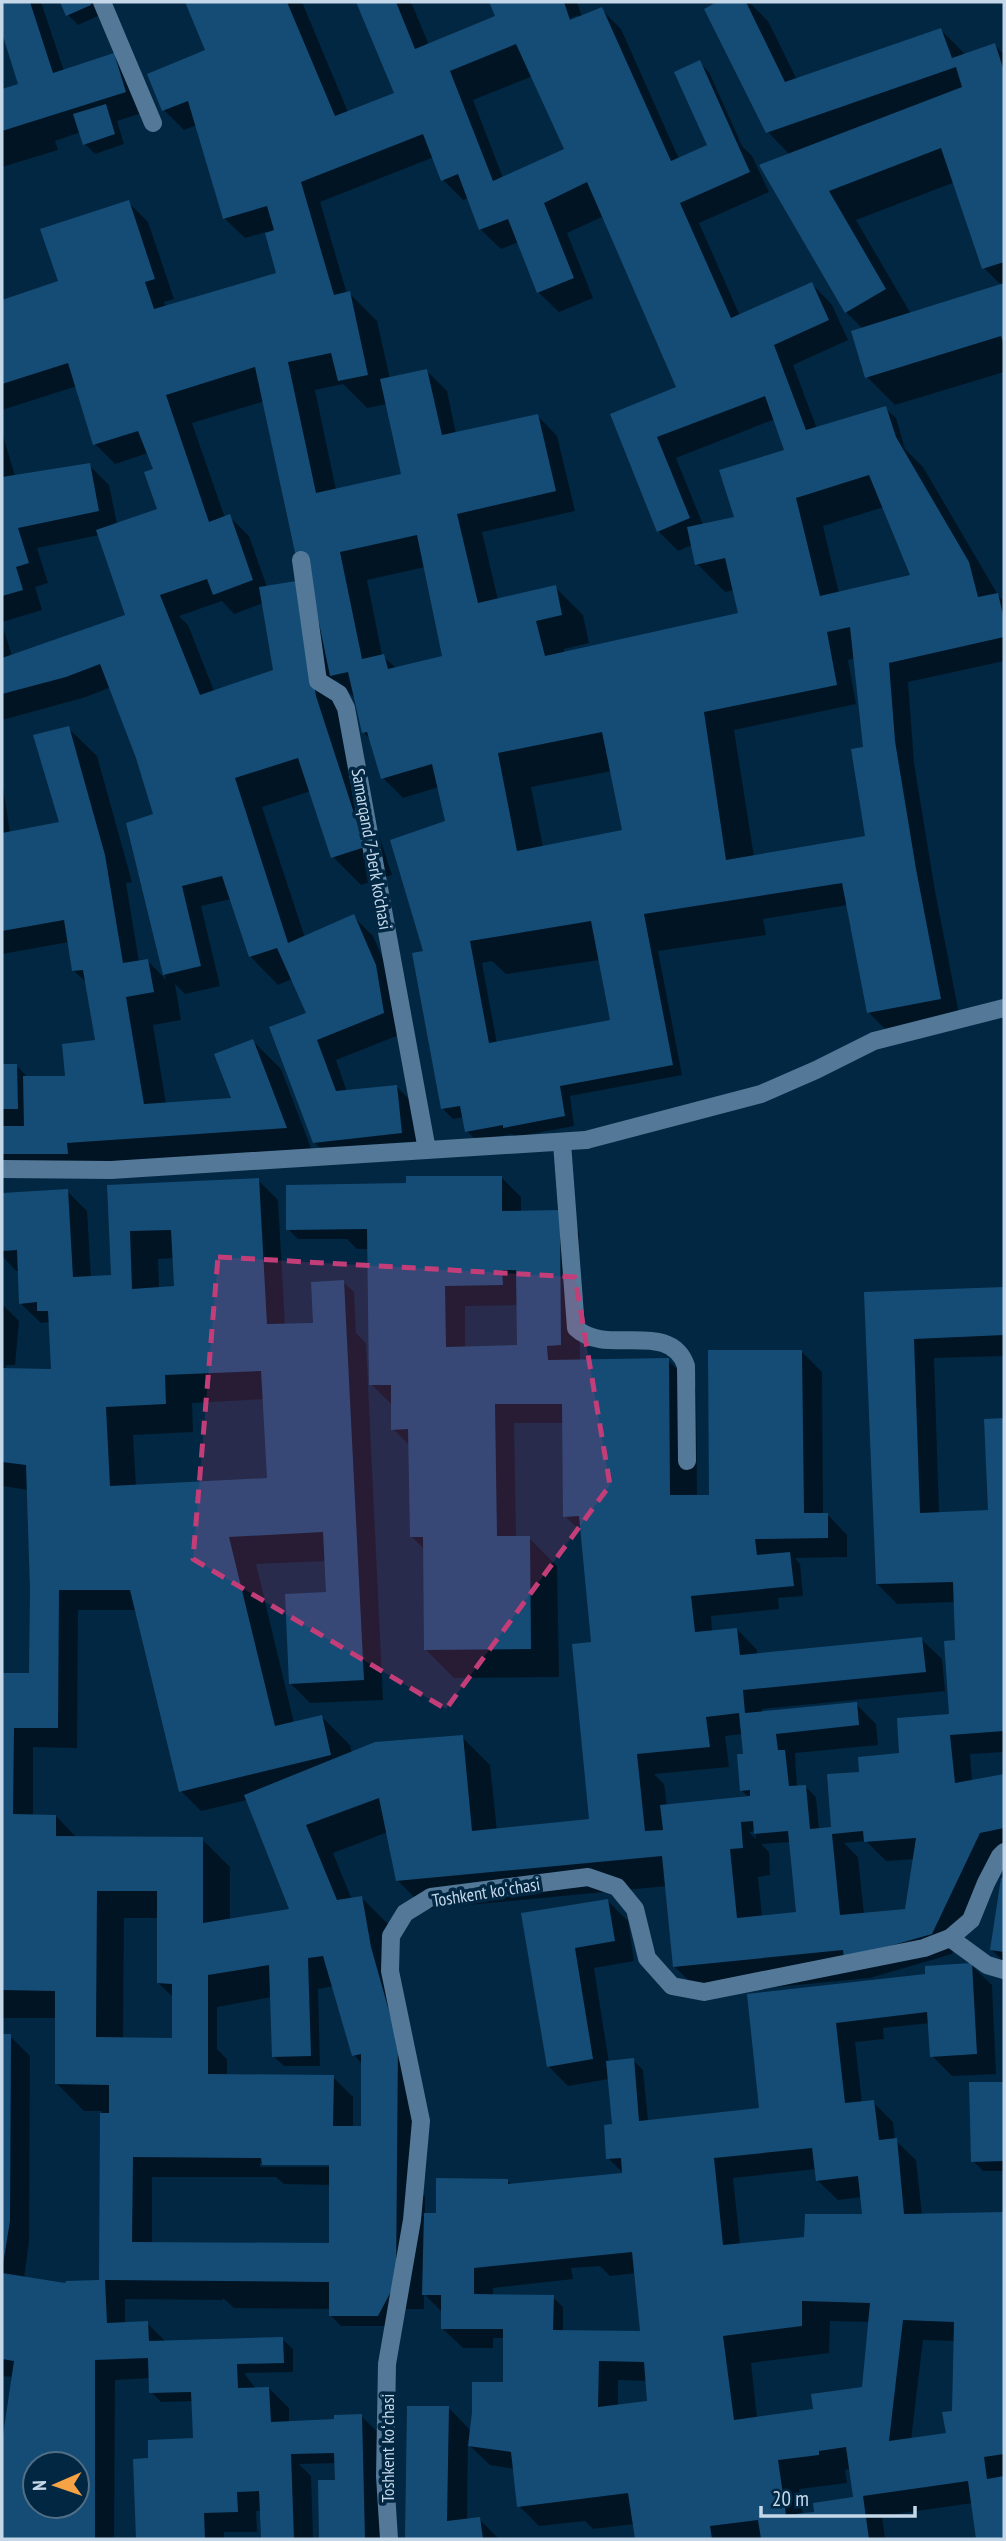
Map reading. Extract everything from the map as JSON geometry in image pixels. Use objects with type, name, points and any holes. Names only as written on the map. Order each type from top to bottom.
[{"type":"street","points":[[102,2],[153,123]]},
{"type":"street","name":"Samarqand 7-berk ko'chasi","points":[[301,560],[318,681],[339,694],[346,708],[427,1150]]},
{"type":"street","points":[[2,1169],[111,1170],[586,1140],[761,1094],[874,1041],[1004,1007]]},
{"type":"street","points":[[562,1143],[576,1328],[584,1336],[597,1339],[672,1345],[682,1355],[686,1366],[687,1461]]},
{"type":"street","name":"Toshkent koʻchasi","points":[[389,2539],[385,2476],[387,2364],[412,2220],[421,2121],[390,1971],[391,1936],[405,1913],[431,1897],[588,1877],[617,1887],[635,1909],[648,1958],[673,1986],[704,1992],[924,1948],[950,1938],[971,1920],[986,1883],[1004,1852]]},
{"type":"street","points":[[950,1938],[987,1965],[1004,1970]]},
{"type":"highlighted area","points":[[218,1257],[575,1277],[610,1485],[446,1709],[193,1559]]},
{"type":"building","points":[[2,2],[30,2],[53,73],[114,53],[126,92],[2,131],[2,89],[18,84],[2,33]]},
{"type":"building","points":[[60,2],[90,2],[91,5],[66,16]]},
{"type":"building","points":[[185,2],[287,2],[335,116],[394,93],[356,2],[396,2],[415,49],[495,16],[489,2],[564,2],[570,20],[602,7],[671,161],[707,145],[674,72],[700,60],[750,172],[680,203],[731,318],[812,282],[829,320],[774,345],[806,430],[886,406],[896,437],[969,562],[978,597],[998,593],[1004,619],[1004,637],[889,663],[895,741],[941,999],[867,1013],[842,883],[644,914],[673,1065],[560,1086],[565,1116],[465,1132],[460,1106],[441,1109],[412,953],[423,951],[390,840],[445,821],[432,764],[381,779],[367,732],[362,733],[348,672],[330,676],[305,555],[296,557],[255,367],[166,395],[209,522],[230,514],[253,580],[213,595],[207,579],[160,595],[200,695],[273,670],[259,587],[296,581],[316,696],[365,847],[331,858],[298,758],[235,778],[288,943],[354,914],[376,965],[384,1013],[317,1040],[336,1091],[397,1085],[402,1133],[313,1143],[269,1027],[306,1013],[277,948],[249,957],[222,876],[182,886],[201,966],[163,975],[126,823],[153,814],[136,758],[100,664],[66,677],[2,694],[2,658],[125,615],[96,530],[157,509],[144,472],[153,469],[138,431],[93,445],[68,363],[2,384],[2,300],[58,281],[40,229],[129,200],[155,279],[145,282],[154,309],[276,273],[265,233],[274,230],[267,206],[223,219],[188,101],[162,111],[147,74],[205,50]],"holes":[[[516,44],[564,149],[493,181],[450,71]],[[423,134],[441,181],[458,174],[479,230],[508,219],[537,293],[574,278],[544,203],[587,182],[676,387],[610,414],[657,532],[690,518],[657,437],[765,396],[784,450],[719,470],[734,517],[687,527],[695,565],[725,558],[738,613],[545,656],[536,621],[562,615],[556,585],[478,603],[457,514],[556,491],[538,414],[442,435],[427,369],[380,379],[401,474],[316,493],[288,362],[331,353],[338,381],[368,375],[350,291],[334,295],[301,182]],[[869,475],[910,575],[820,596],[796,498]],[[417,535],[442,656],[388,669],[384,654],[362,659],[340,552]],[[850,627],[863,747],[851,749],[865,836],[726,860],[704,712],[837,685],[827,632]],[[602,732],[622,830],[517,851],[498,753]],[[591,921],[610,1020],[489,1043],[470,941]]]},
{"type":"building","points":[[717,2],[746,2],[785,82],[941,28],[952,58],[995,43],[1004,71],[1004,262],[982,269],[941,148],[829,191],[886,289],[845,313],[759,165],[962,87],[956,67],[766,133],[704,9]]},
{"type":"building","points":[[106,104],[115,134],[83,145],[73,114]]},
{"type":"building","points":[[1004,283],[1004,345],[1001,336],[865,378],[851,331]]},
{"type":"building","points":[[90,463],[99,511],[18,528],[29,563],[16,567],[23,590],[2,596],[2,477]]},
{"type":"building","points":[[69,726],[105,855],[123,963],[148,959],[154,992],[126,997],[144,1104],[231,1098],[214,1054],[253,1039],[287,1128],[67,1143],[68,1154],[2,1154],[2,1126],[24,1126],[23,1076],[65,1076],[62,1044],[95,1040],[83,970],[72,971],[64,920],[2,931],[2,833],[59,822],[33,735]]},
{"type":"building","points":[[2,1064],[17,1064],[18,1109],[2,1109]]},
{"type":"building","points":[[406,1176],[502,1176],[502,1211],[560,1210],[561,1345],[547,1346],[548,1360],[669,1358],[670,1495],[709,1495],[708,1350],[802,1350],[804,1513],[828,1513],[828,1538],[755,1539],[757,1555],[790,1552],[794,1586],[691,1596],[695,1632],[737,1628],[740,1655],[922,1637],[926,1672],[743,1690],[745,1713],[857,1702],[859,1725],[776,1734],[778,1750],[785,1750],[789,1786],[806,1785],[810,1829],[831,1827],[827,1774],[859,1772],[858,1757],[899,1753],[897,1718],[949,1714],[944,1641],[955,1640],[953,1582],[876,1584],[864,1292],[1004,1287],[1004,1335],[914,1339],[920,1513],[988,1510],[984,1419],[1004,1418],[1004,1731],[950,1735],[955,1783],[1004,1774],[1004,1828],[980,1833],[932,1934],[844,1959],[843,1950],[673,1967],[662,1856],[396,1881],[379,1798],[306,1825],[337,1900],[362,1896],[371,1947],[398,2043],[396,2282],[378,2316],[329,2316],[329,2282],[105,2280],[107,2323],[148,2321],[149,2341],[283,2337],[284,2363],[237,2364],[238,2388],[269,2387],[271,2422],[334,2419],[334,2415],[362,2414],[365,2539],[319,2539],[318,2480],[335,2480],[334,2453],[291,2454],[294,2539],[261,2539],[259,2491],[237,2492],[238,2512],[204,2513],[205,2539],[136,2539],[133,2459],[148,2458],[148,2440],[193,2438],[191,2392],[149,2393],[148,2358],[95,2360],[95,2539],[2,2539],[2,2442],[14,2361],[2,2359],[2,2273],[65,2283],[99,2280],[100,2113],[109,2113],[109,2085],[55,2084],[55,1991],[2,1990],[2,1673],[29,1673],[30,1590],[26,1465],[2,1462],[2,1368],[51,1369],[48,1311],[37,1311],[37,1302],[19,1304],[17,1250],[2,1251],[2,1193],[68,1189],[73,1277],[111,1275],[107,1185],[259,1178],[267,1324],[313,1323],[311,1282],[344,1280],[364,1680],[289,1684],[285,1594],[326,1592],[323,1532],[229,1537],[275,1726],[322,1715],[331,1755],[179,1792],[130,1590],[59,1590],[58,1728],[14,1728],[13,1814],[56,1815],[56,1836],[203,1837],[203,1923],[289,1909],[244,1795],[375,1742],[463,1735],[472,1831],[589,1819],[572,1644],[591,1642],[579,1516],[563,1517],[562,1404],[495,1404],[497,1536],[530,1536],[531,1649],[424,1650],[423,1537],[410,1537],[408,1429],[391,1430],[391,1385],[369,1385],[367,1229],[286,1230],[286,1185],[406,1183]],"holes":[[[171,1230],[174,1286],[132,1289],[130,1231]],[[502,1270],[516,1270],[517,1345],[446,1347],[445,1286],[503,1285]],[[261,1371],[267,1478],[110,1486],[106,1407],[166,1404],[165,1375]],[[739,1713],[743,1754],[737,1754],[740,1791],[750,1790],[750,1796],[660,1805],[663,1830],[645,1831],[637,1754],[710,1747],[706,1717]],[[753,1821],[754,1834],[788,1831],[796,1912],[737,1918],[730,1849],[743,1848],[741,1822]],[[863,1831],[864,1842],[916,1838],[905,1909],[840,1915],[832,1834]],[[97,1891],[157,1891],[157,1983],[172,1984],[172,2038],[96,2037]],[[323,1956],[352,2056],[361,2054],[361,2126],[333,2126],[334,2075],[208,2074],[208,1975],[269,1965],[272,2057],[311,2056],[308,1958]],[[133,2157],[261,2158],[262,2165],[329,2165],[329,2243],[132,2242]]]},
{"type":"building","points":[[1001,1878],[1004,1878],[1004,1952],[990,1950]]},
{"type":"building","points":[[608,1899],[615,1941],[575,1948],[593,2059],[547,2067],[521,1913]]},
{"type":"building","points":[[972,1963],[977,2054],[930,2057],[927,2012],[836,2023],[845,2103],[874,2100],[879,2140],[897,2138],[904,2214],[1004,2212],[1004,2454],[984,2457],[987,2479],[1004,2476],[1004,2539],[976,2539],[968,2481],[863,2496],[869,2539],[761,2539],[758,2520],[710,2526],[712,2539],[635,2539],[628,2493],[517,2507],[511,2452],[468,2446],[472,2382],[503,2382],[503,2329],[441,2329],[441,2295],[422,2295],[424,2213],[436,2213],[436,2178],[508,2179],[508,2184],[622,2173],[621,2158],[606,2159],[604,2125],[612,2124],[606,2061],[634,2058],[639,2121],[759,2108],[747,1994],[925,1974],[925,1966]],"holes":[[[812,2148],[816,2181],[858,2176],[862,2214],[805,2214],[804,2237],[723,2245],[714,2158]],[[632,2252],[640,2331],[553,2330],[554,2295],[474,2294],[474,2268]],[[802,2301],[870,2303],[862,2387],[811,2394],[813,2409],[734,2420],[723,2336],[802,2326]],[[903,2320],[954,2322],[952,2411],[942,2412],[946,2433],[889,2441]],[[599,2361],[644,2362],[647,2401],[598,2407]],[[846,2447],[853,2497],[813,2503],[814,2512],[786,2515],[778,2460],[819,2455],[819,2451]]]},
{"type":"building","points":[[2,2034],[11,2034],[10,2221],[3,2264]]},
{"type":"building","points":[[969,2082],[1004,2082],[1004,2161],[971,2162]]},
{"type":"building","points":[[407,2406],[449,2406],[447,2521],[480,2517],[483,2539],[405,2539]]}]
